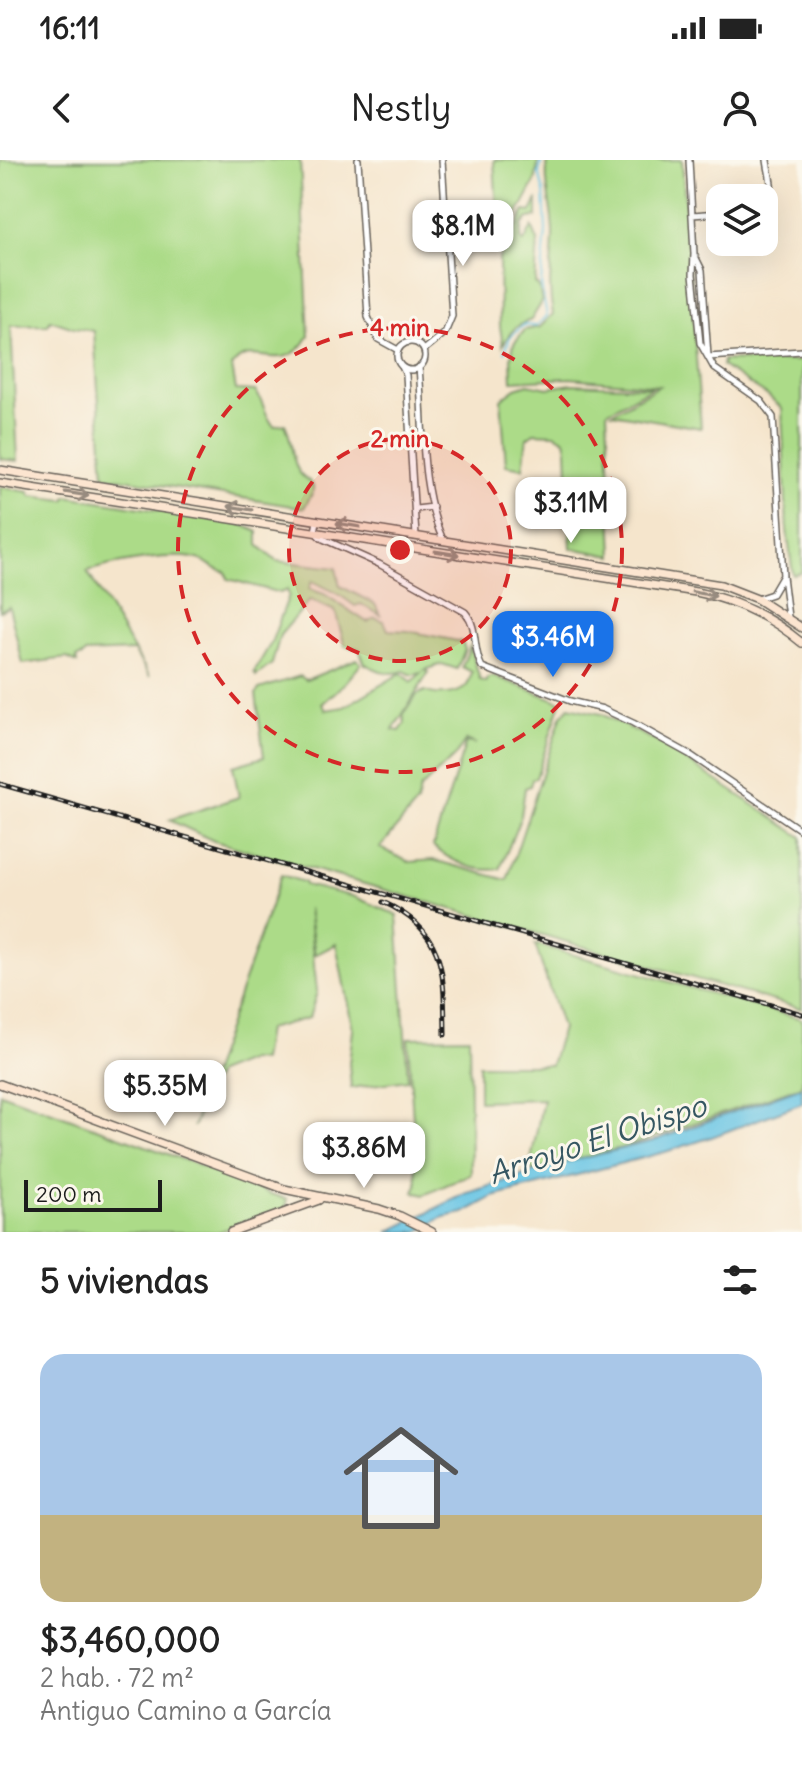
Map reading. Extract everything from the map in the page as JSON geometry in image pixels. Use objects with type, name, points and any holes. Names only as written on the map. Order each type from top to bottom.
[{"type":"main road","points":[[0,470],[721,585],[757,599],[802,628]]},
{"type":"main road","points":[[0,483],[717,596],[769,618],[802,643]]},
{"type":"main road","points":[[666,587],[668,576]]},
{"type":"main road","points":[[0,1084],[284,1189],[400,1216],[432,1232]]},
{"type":"main road","points":[[231,1232],[321,1199]]},
{"type":"street","points":[[358,160],[368,317],[378,339],[398,350]]},
{"type":"street","points":[[424,350],[445,333],[452,316],[442,160]]},
{"type":"street","points":[[689,160],[693,274],[700,343],[714,368],[761,401],[773,417],[788,617]]},
{"type":"street","points":[[767,160],[770,184]]},
{"type":"street","points":[[692,215],[706,214]]},
{"type":"street","points":[[694,254],[702,270],[708,357]]},
{"type":"street","points":[[416,536],[406,375],[397,359],[398,350],[404,343],[413,342],[424,350]]},
{"type":"street","points":[[424,350],[424,359],[419,367],[423,449],[433,507],[443,540]]},
{"type":"street","points":[[708,357],[802,351]]},
{"type":"street","points":[[402,367],[410,370],[419,367]]},
{"type":"street","points":[[416,509],[433,507]]},
{"type":"street","points":[[317,521],[315,532],[465,612],[472,621],[482,667],[570,701],[610,711],[689,754],[802,831]]},
{"type":"street","points":[[757,599],[772,594],[783,576]]},
{"type":"green space","points":[[0,160],[300,160],[309,336],[299,349],[289,355],[248,355],[232,367],[236,390],[255,391],[274,426],[285,424],[296,465],[314,490],[304,508],[104,476],[94,331],[50,320],[48,325],[11,326],[18,461],[0,459]]},
{"type":"green space","points":[[494,160],[539,160],[535,182],[499,249]]},
{"type":"green space","points":[[548,160],[682,160],[701,428],[612,413],[659,386],[570,378],[512,381],[514,343],[525,330],[540,327],[553,314],[550,285],[553,228]]},
{"type":"green space","points":[[537,199],[537,217],[528,218],[522,225],[521,239],[524,242],[532,227],[538,241],[535,283],[542,302],[531,320],[514,330],[503,345],[499,258],[525,211],[531,212]]},
{"type":"green space","points":[[723,360],[802,361],[802,572],[793,575],[787,530],[782,408],[722,366]]},
{"type":"green space","points":[[528,384],[548,388],[572,384],[652,387],[607,412],[613,556],[571,548],[565,440],[555,434],[534,433],[527,438],[523,468],[506,465],[501,399]]},
{"type":"green space","points":[[0,487],[29,492],[31,496],[65,500],[67,496],[241,524],[258,532],[258,545],[276,561],[336,568],[340,586],[375,604],[380,615],[361,604],[355,606],[312,581],[309,589],[324,594],[367,622],[375,618],[384,621],[388,630],[462,642],[465,649],[457,669],[442,664],[425,670],[429,672],[393,730],[400,731],[405,723],[403,715],[417,695],[425,691],[449,694],[467,686],[472,672],[462,667],[470,646],[480,680],[486,682],[487,678],[494,676],[561,702],[536,778],[525,788],[521,816],[500,869],[464,865],[433,846],[466,742],[476,744],[466,740],[455,756],[420,789],[417,803],[380,848],[409,862],[433,860],[507,880],[561,717],[569,707],[601,714],[660,743],[802,837],[802,1009],[214,841],[169,820],[239,797],[233,766],[264,757],[256,694],[259,689],[300,676],[306,680],[357,659],[361,664],[322,704],[326,710],[344,707],[401,673],[412,682],[421,673],[412,675],[404,671],[389,673],[365,664],[359,649],[345,646],[335,611],[310,600],[280,635],[272,664],[256,676],[254,672],[271,643],[289,595],[287,590],[280,593],[228,579],[226,572],[205,562],[180,557],[147,559],[87,571],[150,677],[134,651],[85,653],[76,658],[77,663],[67,658],[23,664],[9,607],[0,611]]},
{"type":"green space","points":[[281,875],[305,885],[355,897],[397,915],[408,1080],[351,1088],[349,1063],[353,1030],[336,944],[315,955],[308,908],[317,992],[309,1018],[267,1029],[262,1061],[250,1060],[217,1073],[193,1127]]},
{"type":"green space","points":[[535,944],[802,1019],[802,1086],[625,1147],[533,1171],[530,1165],[543,1099],[479,1101],[479,1065],[551,1065],[562,1028]]},
{"type":"green space","points":[[469,1037],[471,1174],[424,1195],[414,1192],[417,1185],[408,1038]]},
{"type":"green space","points":[[0,1093],[253,1185],[287,1199],[286,1209],[218,1232],[0,1232]]},
{"type":"water","points":[[802,1087],[802,1103],[709,1138],[493,1197],[464,1213],[444,1217],[417,1232],[388,1232],[465,1194],[555,1165],[653,1141]]},
{"type":"waterway","points":[[505,352],[510,337],[524,325],[536,326],[547,316],[541,284],[546,231],[544,193],[539,173],[542,160]]},
{"type":"railway","points":[[0,784],[802,1014]]},
{"type":"railway","points":[[383,902],[420,926],[438,956],[444,993],[445,1035]]},
{"type":"water label","name":"Arroyo El Obispo","points":[[597,1139]]}]
